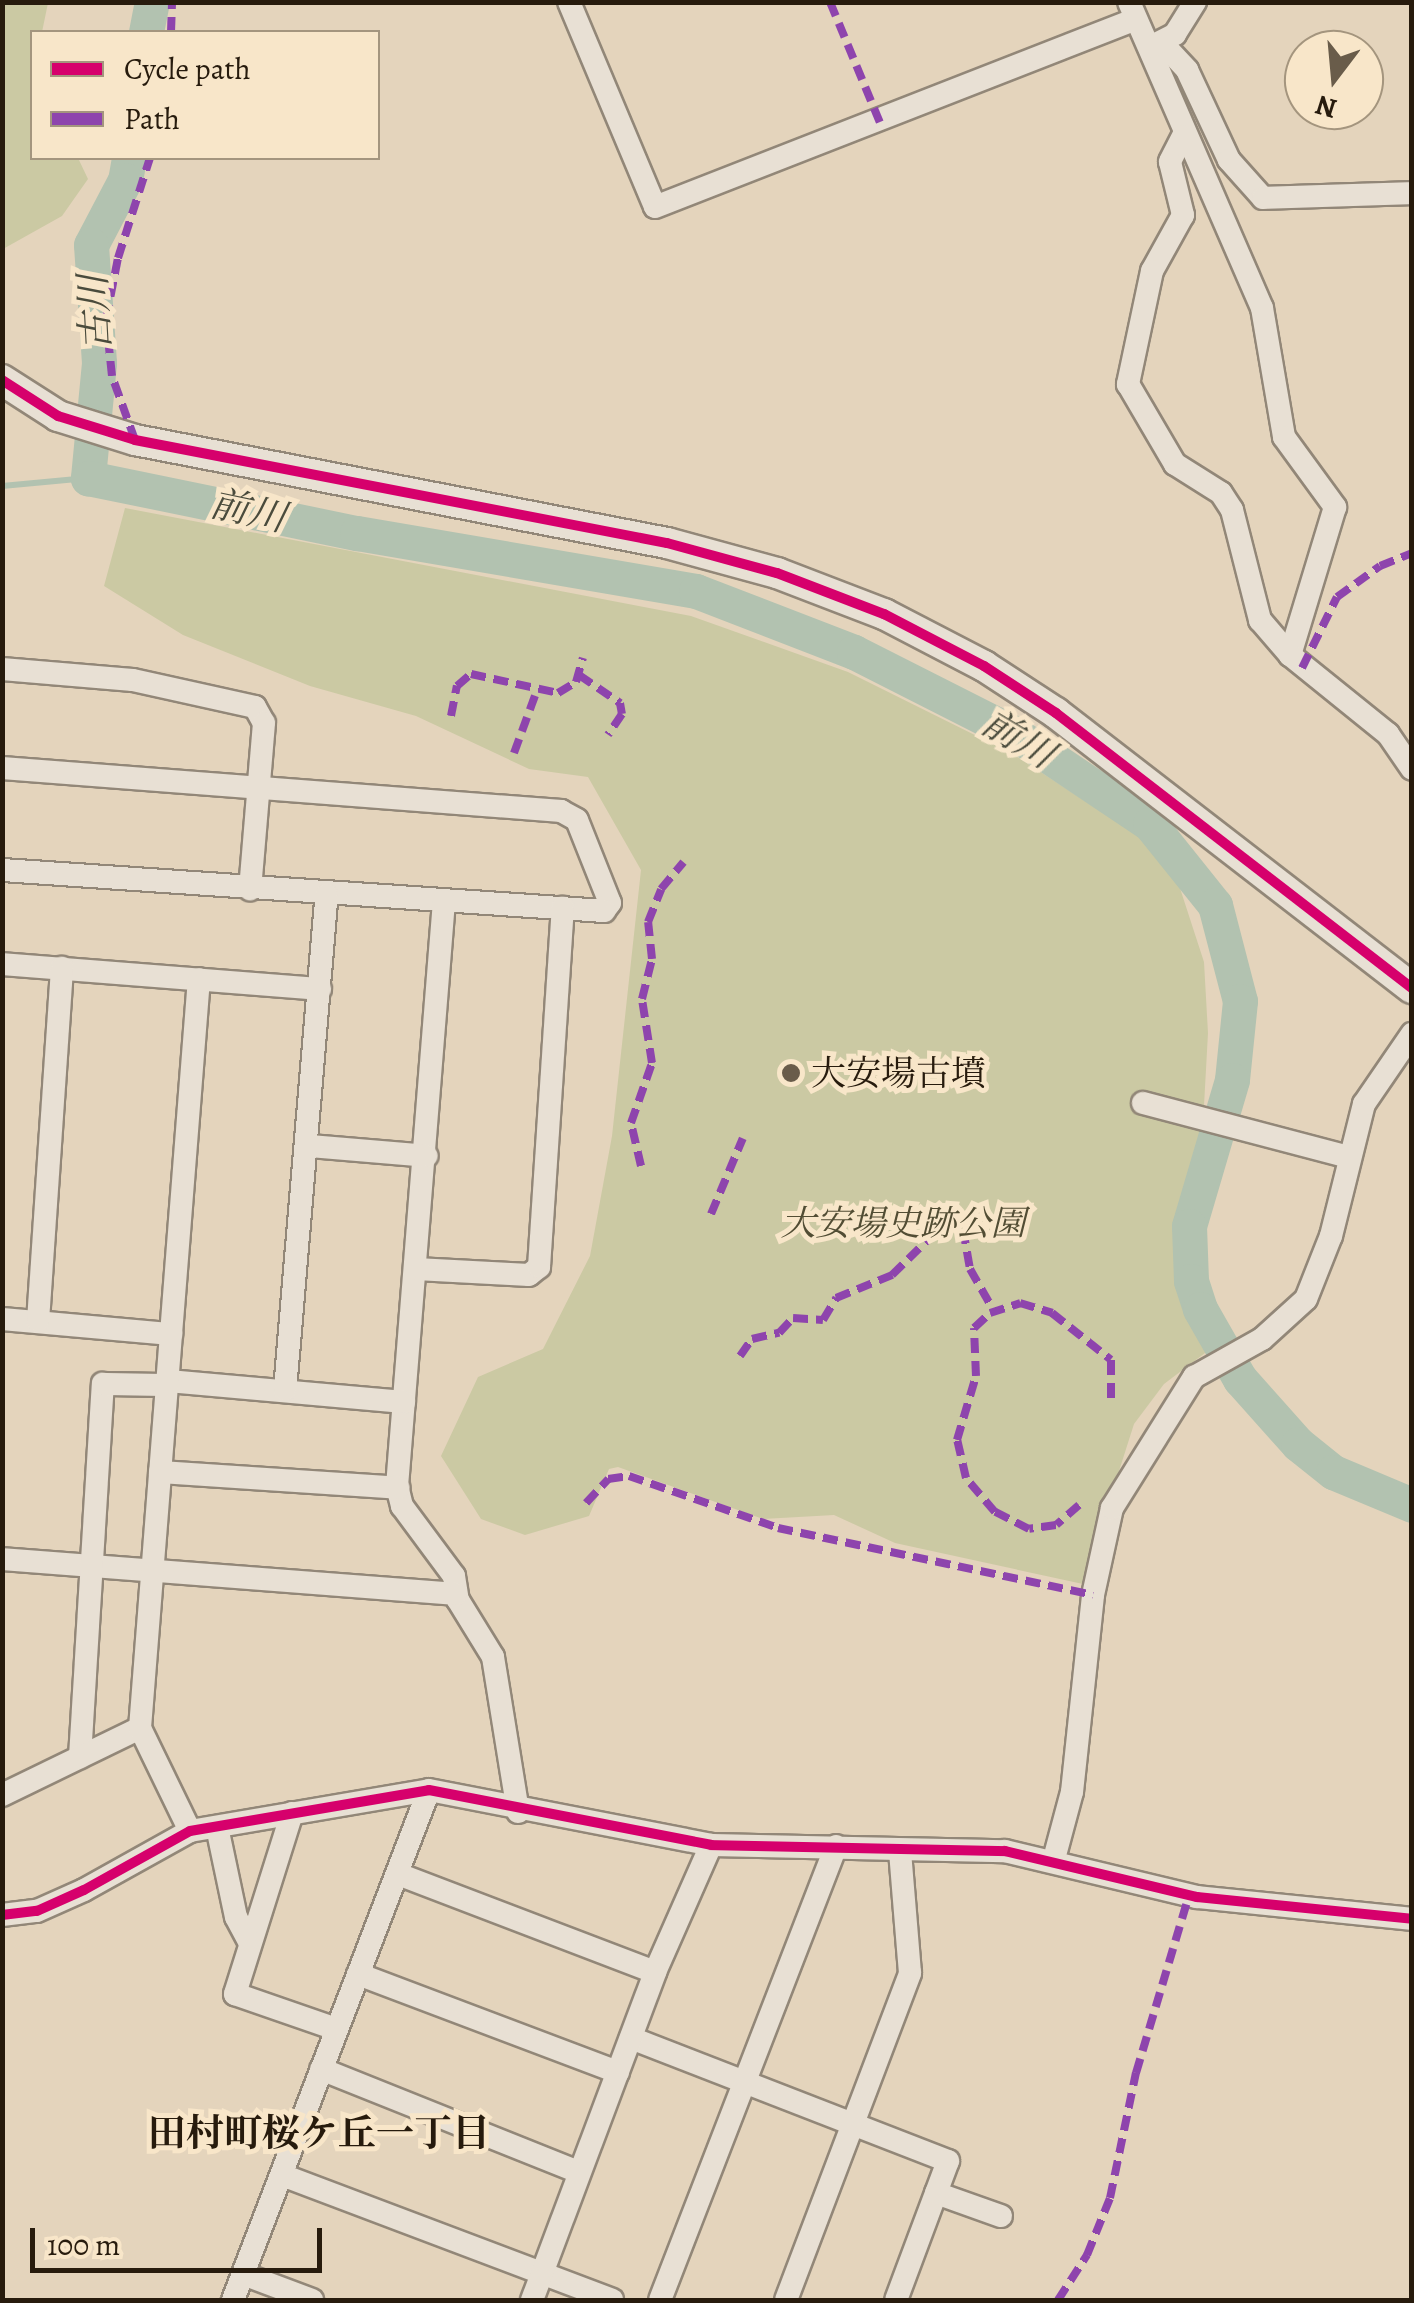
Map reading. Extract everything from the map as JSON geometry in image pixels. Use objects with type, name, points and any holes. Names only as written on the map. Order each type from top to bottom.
[{"type":"street","points":[[569,2],[655,206],[1133,11],[1154,46],[1182,136],[1262,308],[1284,437],[1334,507],[1290,655]]},
{"type":"street","points":[[1154,46],[1195,2]]},
{"type":"street","points":[[1154,46],[1186,70],[1229,160],[1264,198],[1412,193]]},
{"type":"street","points":[[1182,136],[1170,162],[1183,215],[1152,272],[1128,384],[1176,464],[1221,493],[1232,510],[1260,620],[1290,655],[1388,734],[1412,769]]},
{"type":"street","points":[[2,380],[79,424],[135,440],[668,543],[777,572],[884,614],[984,666],[1056,713],[1412,988]]},
{"type":"street","points":[[2,669],[132,680],[255,707],[264,723],[250,889]]},
{"type":"street","points":[[2,768],[561,811],[577,820],[610,903],[604,911],[2,870]]},
{"type":"street","points":[[286,1390],[328,895]]},
{"type":"street","points":[[444,900],[427,1156],[398,1488],[402,1506],[454,1576],[456,1594],[493,1657],[518,1812]]},
{"type":"street","points":[[416,1269],[529,1276],[539,1267],[563,908]]},
{"type":"street","points":[[2,964],[320,989]]},
{"type":"street","points":[[38,1321],[62,968]]},
{"type":"street","points":[[190,1831],[140,1728],[199,979]]},
{"type":"street","points":[[1054,1860],[1072,1792],[1093,1594],[1112,1508],[1194,1377],[1232,1358],[1306,1299],[1331,1236],[1370,1090],[1412,1034]]},
{"type":"street","points":[[1142,1103],[1349,1157]]},
{"type":"street","points":[[309,1146],[427,1156]]},
{"type":"street","points":[[2,1319],[171,1334]]},
{"type":"street","points":[[80,1757],[104,1384],[168,1383],[286,1390],[404,1402]]},
{"type":"street","points":[[160,1472],[398,1488]]},
{"type":"street","points":[[2,1559],[456,1594]]},
{"type":"street","points":[[2,1795],[140,1728]]},
{"type":"street","points":[[2,1915],[37,1911],[84,1890],[190,1831],[430,1790],[518,1812],[711,1845],[988,1850],[1054,1860],[1197,1896],[1412,1920]]},
{"type":"street","points":[[233,2300],[430,1790]]},
{"type":"street","points":[[292,1814],[248,1941],[235,1994],[336,2029]]},
{"type":"street","points":[[217,1828],[236,1917],[248,1941]]},
{"type":"street","points":[[532,2300],[655,1972],[711,1845]]},
{"type":"street","points":[[660,2300],[836,1846]]},
{"type":"street","points":[[786,2300],[910,1974],[900,1851]]},
{"type":"street","points":[[398,1874],[655,1972]]},
{"type":"street","points":[[358,1974],[618,2072]]},
{"type":"street","points":[[631,2038],[948,2162],[896,2300]]},
{"type":"street","points":[[321,2069],[578,2172]]},
{"type":"street","points":[[282,2174],[612,2300]]},
{"type":"street","points":[[936,2192],[1001,2216]]},
{"type":"street","points":[[243,2274],[312,2300]]},
{"type":"green space","points":[[3,2],[48,3],[42,30],[30,30],[30,160],[79,160],[88,179],[62,216],[3,249]]},
{"type":"green space","name":"大安場史跡公園","points":[[125,508],[691,616],[848,672],[1013,754],[1140,837],[1177,879],[1204,962],[1208,1033],[1201,1160],[1209,1350],[1164,1384],[1134,1424],[1083,1584],[895,1543],[834,1515],[763,1519],[618,1467],[609,1469],[589,1516],[525,1535],[481,1519],[441,1456],[478,1377],[543,1349],[590,1256],[612,1136],[641,870],[588,777],[529,769],[416,716],[310,686],[183,635],[104,586]]},
{"type":"waterway","name":"古川","points":[[146,30],[152,2]]},
{"type":"waterway","name":"前川","points":[[129,160],[125,180],[91,245],[99,363],[88,478],[357,533],[696,591],[854,652],[1014,733],[1150,824],[1215,905],[1240,1001],[1232,1080],[1189,1226],[1191,1281],[1200,1309],[1240,1379],[1298,1444],[1333,1472],[1412,1505]]},
{"type":"waterway","points":[[2,486],[88,478]]},
{"type":"marked path","points":[[171,30],[172,2]]},
{"type":"marked path","points":[[830,2],[880,123]]},
{"type":"marked path","points":[[135,440],[112,376],[106,319],[118,258],[149,160]]},
{"type":"marked path","points":[[1302,668],[1337,597],[1380,566],[1412,553]]},
{"type":"marked path","points":[[451,716],[457,686],[471,674],[558,693],[576,682],[583,658]]},
{"type":"marked path","points":[[579,675],[620,703],[622,714],[608,735]]},
{"type":"marked path","points":[[514,753],[537,690]]},
{"type":"marked path","points":[[641,1166],[631,1123],[652,1063],[642,999],[652,959],[648,922],[661,889],[684,862]]},
{"type":"marked path","points":[[711,1214],[743,1138]]},
{"type":"marked path","points":[[740,1356],[752,1339],[779,1333],[793,1318],[823,1320],[836,1298],[892,1275],[947,1221]]},
{"type":"marked path","points":[[963,1229],[970,1269],[994,1311]]},
{"type":"marked path","points":[[1079,1505],[1056,1525],[1029,1529],[995,1512],[966,1478],[957,1440],[976,1376],[974,1328],[990,1313],[1020,1303],[1052,1313],[1111,1360],[1111,1406]]},
{"type":"marked path","points":[[586,1503],[608,1479],[629,1476],[778,1528],[1093,1595]]},
{"type":"marked path","points":[[1058,2300],[1087,2255],[1110,2198],[1136,2073],[1189,1895]]},
{"type":"cycle path","points":[[2,380],[58,416],[135,440],[667,543],[777,573],[884,614],[984,666],[1056,713],[1412,988]]},
{"type":"cycle path","points":[[2,1915],[37,1911],[84,1890],[190,1831],[429,1790],[711,1845],[1005,1851],[1197,1897],[1412,1919]]},
{"type":"place","name":"大安場古墳","points":[[791,1073]]},
{"type":"district","name":"田村町桜ケ丘一丁目","points":[[319,2134]]}]
